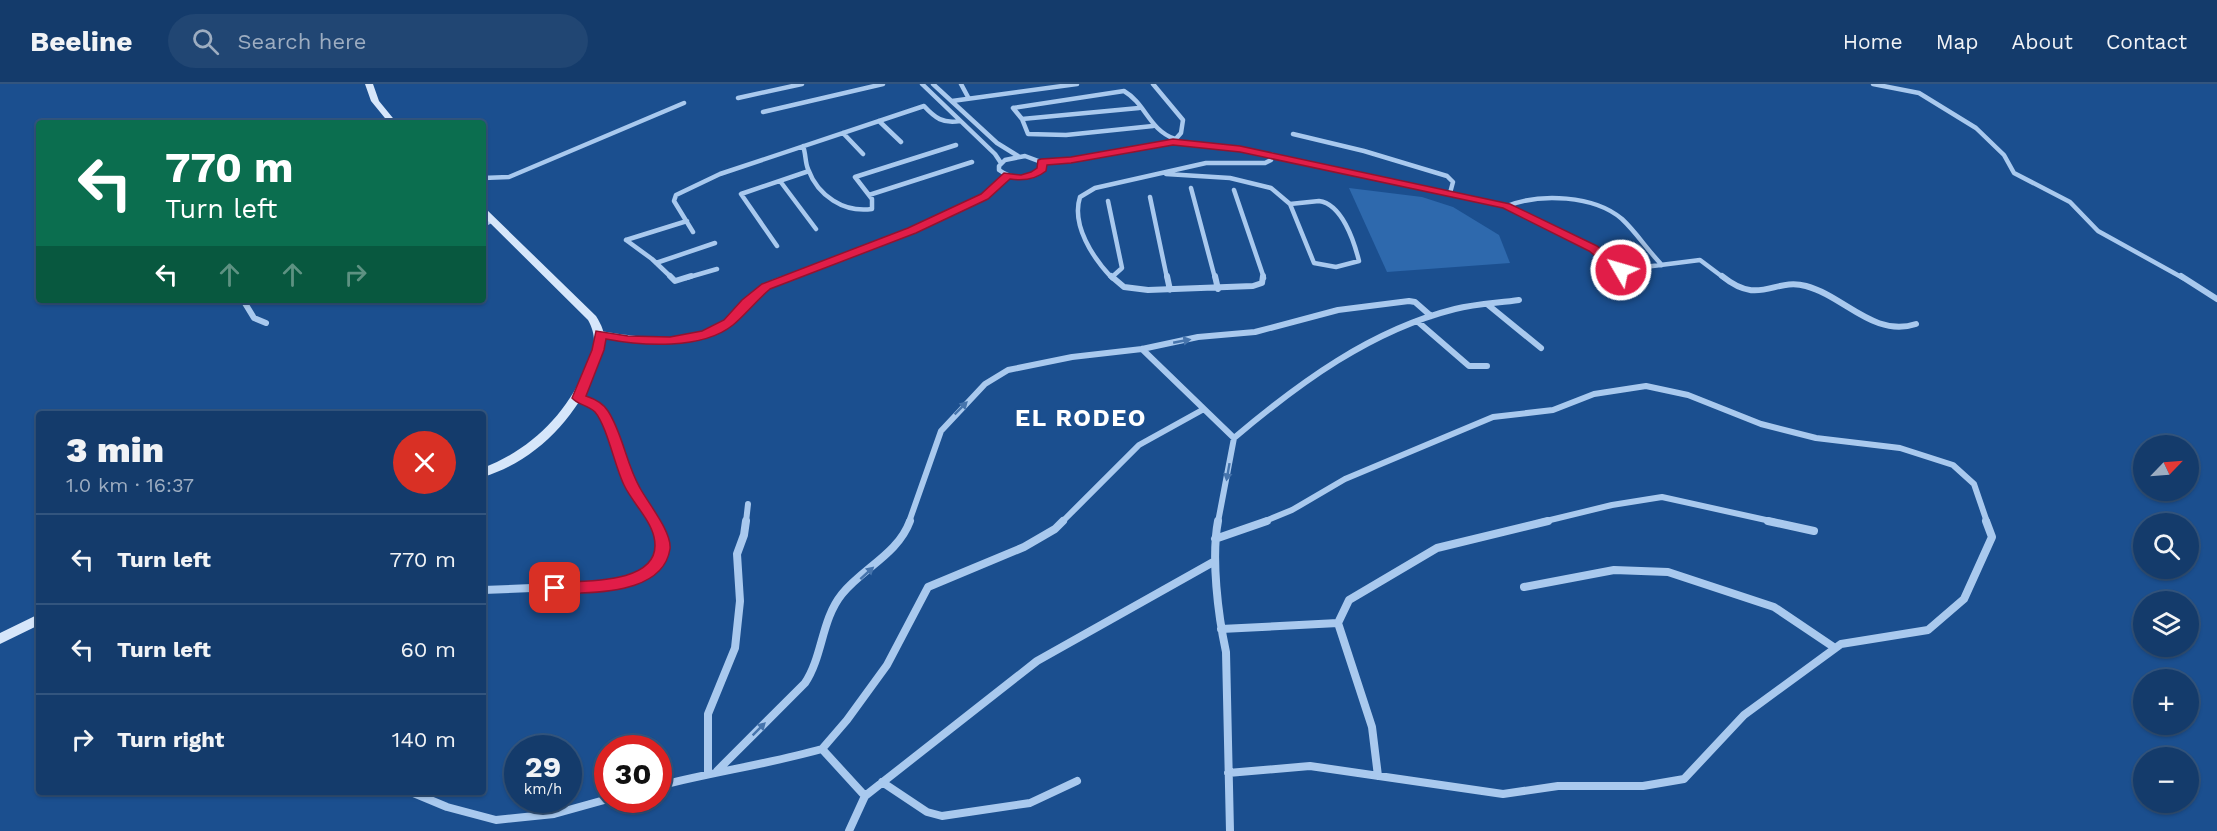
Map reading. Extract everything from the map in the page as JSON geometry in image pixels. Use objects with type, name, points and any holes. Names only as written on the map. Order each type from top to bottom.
[{"type":"main road","points":[[369,84],[375,101],[391,120]]},
{"type":"main road","points":[[486,471],[500,467],[542,439],[579,398],[598,350],[600,334],[592,318],[488,223]]},
{"type":"main road","points":[[0,639],[36,621]]},
{"type":"street","points":[[738,98],[802,84]]},
{"type":"street","points":[[763,112],[883,84]]},
{"type":"street","points":[[922,84],[995,154],[1000,163],[999,170],[1007,176],[1021,178],[1034,175],[1042,169],[1041,162]]},
{"type":"street","points":[[933,84],[997,143],[1018,156]]},
{"type":"street","points":[[961,84],[968,97]]},
{"type":"street","points":[[952,101],[968,97],[1077,84]]},
{"type":"street","points":[[1000,163],[1018,156],[1032,157],[1041,162],[1071,160],[1174,140],[1181,133],[1183,120],[1153,84]]},
{"type":"street","points":[[1873,84],[1919,93],[1967,123],[2004,155],[2014,173],[2070,202],[2098,231],[2169,269],[2217,299]]},
{"type":"street","points":[[1153,126],[1066,135],[1028,134],[1022,119],[1014,108],[1113,92],[1130,93],[1153,126],[1167,138],[1273,155],[1507,206],[1593,248],[1618,269],[1626,271],[1700,260],[1726,281],[1745,290],[1764,292],[1791,284],[1801,284],[1837,298],[1888,327],[1902,328],[1916,324]]},
{"type":"street","points":[[486,178],[509,177],[684,103]]},
{"type":"street","points":[[693,232],[674,201],[676,195],[720,174],[924,106],[936,119],[945,123],[960,121]]},
{"type":"street","points":[[1022,119],[1139,108]]},
{"type":"street","points":[[879,121],[901,142]]},
{"type":"street","points":[[843,133],[863,154]]},
{"type":"street","points":[[1293,134],[1364,151],[1447,176],[1453,182],[1450,193]]},
{"type":"street","points":[[803,146],[809,171],[815,183],[843,207],[864,211],[874,206],[869,195],[855,177],[956,145]]},
{"type":"street","points":[[1234,190],[1264,279],[1262,283],[1253,286],[1218,289],[1128,289],[1112,277],[1100,262],[1079,225],[1077,211],[1080,197],[1095,188],[1214,162],[1265,163],[1271,160],[1273,155]]},
{"type":"street","points":[[869,195],[972,162]]},
{"type":"street","points":[[777,246],[741,194],[809,171]]},
{"type":"street","points":[[1166,173],[1176,176],[1230,178],[1261,184],[1276,191],[1290,204],[1314,263],[1322,267],[1332,267],[1359,261],[1334,206],[1324,201],[1290,204]]},
{"type":"street","points":[[600,334],[628,339],[670,340],[706,334],[728,322],[766,286],[912,231],[985,196],[1007,176]]},
{"type":"street","points":[[780,181],[816,229]]},
{"type":"street","points":[[1191,188],[1218,289]]},
{"type":"street","points":[[1150,196],[1170,290]]},
{"type":"street","points":[[1507,206],[1521,200],[1550,198],[1580,202],[1604,210],[1623,219],[1662,265]]},
{"type":"street","points":[[1108,201],[1122,268],[1112,277]]},
{"type":"street","points":[[687,221],[626,240],[675,280],[717,269]]},
{"type":"street","points":[[656,263],[715,243]]},
{"type":"street","points":[[1230,831],[1226,652],[1221,629],[1215,539],[1234,438],[1264,412],[1358,348],[1431,316],[1455,309],[1519,300]]},
{"type":"street","points":[[717,771],[805,683],[811,674],[835,604],[843,594],[896,547],[905,535],[936,440],[946,423],[985,384],[1008,370],[1037,363],[1142,349],[1198,337],[1255,332],[1338,310],[1409,301],[1415,302],[1431,316]]},
{"type":"street","points":[[245,303],[254,318],[266,323]]},
{"type":"street","points":[[1487,304],[1541,348]]},
{"type":"street","points":[[1417,321],[1469,366],[1487,366]]},
{"type":"street","points":[[1142,349],[1234,438]]},
{"type":"street","points":[[1215,539],[1243,531],[1292,510],[1345,479],[1493,417],[1553,410],[1594,393],[1646,386],[1688,395],[1761,424],[1815,438],[1900,448],[1953,465],[1974,484],[1992,537],[1964,599],[1928,630],[1841,644],[1744,715],[1684,779],[1643,786],[1557,786],[1503,794],[1310,766],[1228,773]]},
{"type":"street","points":[[486,590],[618,584],[641,575],[659,560],[662,550],[661,535],[627,477],[603,412],[591,402],[579,398]]},
{"type":"street","points":[[672,782],[717,771],[780,761],[822,749],[848,720],[887,665],[928,587],[1024,547],[1055,529],[1139,446],[1204,409]]},
{"type":"street","points":[[1378,776],[1372,727],[1338,623],[1349,600],[1437,548],[1612,505],[1662,497],[1814,531]]},
{"type":"street","points":[[708,773],[708,714],[735,648],[740,601],[736,554],[744,535],[748,504]]},
{"type":"street","points":[[849,831],[865,796],[1037,661],[1215,561]]},
{"type":"street","points":[[1524,587],[1614,570],[1668,572],[1774,607],[1835,648]]},
{"type":"street","points":[[1221,629],[1338,623]]},
{"type":"street","points":[[822,749],[865,796]]},
{"type":"street","points":[[882,782],[927,812],[942,816],[1030,803],[1077,781]]},
{"type":"street","points":[[418,795],[447,807],[496,820],[554,814],[594,803]]},
{"type":"shaded area","points":[[1349,188],[1422,197],[1453,207],[1499,235],[1510,263],[1387,272]]},
{"type":"district","name":"EL RODEO","points":[[1081,418]]},
{"type":"route","points":[[555,588],[625,582],[655,566],[662,550],[661,535],[631,486],[615,449],[603,412],[591,402],[579,398],[598,350],[600,334],[628,339],[670,340],[706,334],[728,322],[766,286],[792,274],[912,231],[985,196],[1007,176],[1021,178],[1034,175],[1042,169],[1041,162],[1071,160],[1173,142],[1240,149],[1507,206],[1593,248],[1615,268],[1621,270]]}]
